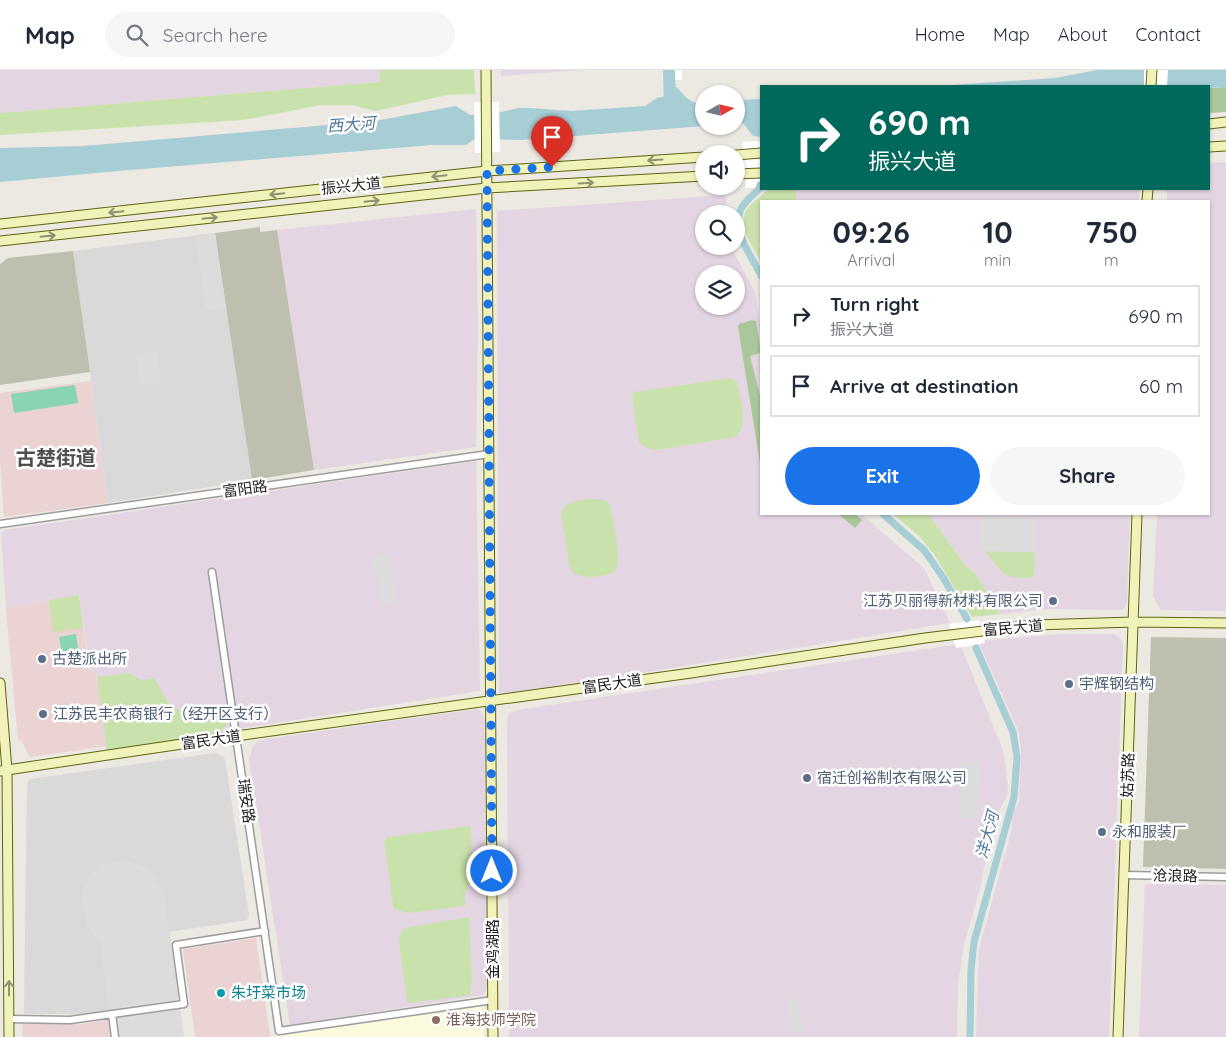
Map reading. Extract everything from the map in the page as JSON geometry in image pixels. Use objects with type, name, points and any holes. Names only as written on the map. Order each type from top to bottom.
[{"type":"street","name":"金鸡湖路","points":[[486,70],[493,1037]]},
{"type":"street","points":[[1151,85],[1152,70]]},
{"type":"street","points":[[1210,124],[1226,122]]},
{"type":"street","points":[[1210,147],[1226,146]]},
{"type":"street","points":[[745,154],[760,153]]},
{"type":"street","name":"振兴大道","points":[[0,224],[487,171],[695,158]]},
{"type":"street","points":[[745,173],[760,172]]},
{"type":"street","name":"振兴大道","points":[[0,242],[487,188],[695,176]]},
{"type":"street","points":[[0,219],[25,222]]},
{"type":"street","name":"富阳路","points":[[0,524],[489,454]]},
{"type":"street","name":"姑苏路","points":[[1118,1037],[1137,515]]},
{"type":"street","name":"瑞安路","points":[[212,572],[279,1031],[493,1000]]},
{"type":"street","name":"富民大道","points":[[4,770],[924,638],[1034,625],[1134,622],[1226,624]]},
{"type":"street","points":[[0,684],[4,770],[9,1037]]},
{"type":"street","name":"沧浪路","points":[[1124,875],[1226,877]]},
{"type":"street","points":[[9,1019],[70,1020],[184,1004],[176,945],[265,931]]},
{"type":"street","points":[[112,1014],[116,1037]]},
{"type":"shaded area","points":[[0,70],[380,70],[380,82],[0,113]]},
{"type":"shaded area","points":[[501,70],[580,70],[501,76]]},
{"type":"shaded area","points":[[1226,162],[1226,611],[1160,610],[1153,596],[1157,515],[1210,515],[1210,200],[1167,200],[1167,190],[1210,190],[1210,163]]},
{"type":"shaded area","points":[[795,190],[1139,190],[1139,200],[797,200]]},
{"type":"shaded area","points":[[725,195],[727,205],[695,205],[695,255],[735,255],[740,265],[695,265],[695,315],[745,315],[745,273],[755,292],[760,324],[760,515],[862,515],[924,568],[950,623],[499,696],[497,211]]},
{"type":"shaded area","points":[[476,209],[478,329],[476,447],[314,470],[277,230]]},
{"type":"shaded area","points":[[260,227],[260,232],[277,230],[314,470],[252,480],[215,233]]},
{"type":"shaded area","points":[[215,233],[252,480],[108,503],[73,251]]},
{"type":"shaded area","points":[[215,233],[226,308],[206,310],[195,235]]},
{"type":"shaded area","points":[[73,251],[90,372],[0,385],[0,264],[8,258]]},
{"type":"shaded area","points":[[157,353],[161,382],[140,385],[136,356]]},
{"type":"shaded area","points":[[91,381],[108,503],[4,517],[0,462],[0,393]]},
{"type":"shaded area","points":[[476,461],[480,691],[249,727],[216,735],[107,751],[96,673],[90,670],[79,595],[6,608],[1,533],[5,530]]},
{"type":"shaded area","points":[[929,515],[1130,515],[1127,603],[1123,610],[1046,609],[1000,614],[976,574],[966,566]]},
{"type":"shaded area","points":[[980,517],[1035,518],[1035,552],[985,551],[979,545]]},
{"type":"shaded area","points":[[390,554],[397,604],[382,606],[378,574],[372,575],[370,557]]},
{"type":"shaded area","points":[[79,595],[89,670],[96,673],[107,746],[30,757],[21,740],[18,741],[6,608]]},
{"type":"shaded area","points":[[1062,634],[1115,634],[1123,645],[1109,1037],[976,1037],[979,949],[1012,829],[1012,815],[1019,802],[1021,751],[1019,732],[978,641]]},
{"type":"shaded area","points":[[1151,637],[1226,638],[1226,869],[1143,867]]},
{"type":"shaded area","points":[[960,644],[1004,753],[1008,788],[1007,796],[992,827],[980,888],[964,945],[958,985],[957,1037],[509,1037],[507,720],[509,713],[517,710]]},
{"type":"shaded area","points":[[476,709],[480,710],[486,722],[487,987],[485,992],[483,995],[290,1025],[249,759],[253,746],[258,741],[267,739]]},
{"type":"shaded area","points":[[215,753],[223,756],[225,760],[249,915],[247,920],[170,932],[178,996],[176,1001],[80,1014],[24,1014],[27,783],[30,779]]},
{"type":"shaded area","points":[[960,762],[979,762],[978,818],[960,818]]},
{"type":"shaded area","points":[[126,860],[148,869],[163,888],[179,996],[175,1001],[109,1010],[100,942],[87,926],[82,901],[83,891],[91,873],[101,866]]},
{"type":"shaded area","points":[[1145,884],[1226,885],[1226,1037],[1139,1037]]},
{"type":"shaded area","name":"朱圩菜市场","points":[[256,938],[270,1037],[195,1037],[183,949]]},
{"type":"shaded area","points":[[798,999],[802,1032],[792,1033],[787,1001]]},
{"type":"shaded area","name":"淮海技师学院","points":[[484,1006],[484,1037],[271,1037],[291,1034]]},
{"type":"shaded area","points":[[180,1008],[184,1037],[118,1037],[115,1017]]},
{"type":"shaded area","points":[[106,1020],[110,1022],[112,1037],[22,1037],[23,1023],[81,1024]]},
{"type":"green space","points":[[380,70],[474,70],[475,94],[448,95],[375,111],[352,105],[321,105],[243,120],[0,135],[0,113],[380,82]]},
{"type":"green space","points":[[1226,87],[1226,112],[1210,113],[1210,88]]},
{"type":"green space","points":[[768,190],[795,190],[797,200],[760,200],[760,259],[745,228],[745,213],[749,206]]},
{"type":"green space","points":[[752,320],[756,321],[760,347],[760,353],[750,356],[760,395],[760,463],[738,327],[739,324]]},
{"type":"green space","points":[[730,378],[737,382],[743,411],[740,432],[735,437],[656,450],[647,448],[639,442],[632,395],[634,392]]},
{"type":"green space","points":[[75,385],[78,403],[14,413],[11,394]]},
{"type":"green space","points":[[595,499],[606,501],[610,504],[615,529],[617,566],[615,571],[610,574],[593,577],[576,575],[570,567],[561,513],[571,503]]},
{"type":"green space","points":[[839,515],[856,515],[862,520],[855,528]]},
{"type":"green space","points":[[894,515],[929,515],[966,566],[976,574],[1000,614],[972,617],[934,554],[920,537]]},
{"type":"green space","points":[[985,551],[1035,552],[1034,577],[1016,578],[1005,574],[1000,571]]},
{"type":"green space","points":[[79,595],[83,628],[53,632],[49,600]]},
{"type":"green space","points":[[76,634],[80,663],[64,665],[59,637]]},
{"type":"green space","points":[[129,673],[140,680],[154,678],[171,707],[182,711],[184,714],[220,711],[226,707],[227,723],[216,735],[107,751],[97,677]]},
{"type":"green space","points":[[471,826],[472,880],[465,894],[465,906],[408,913],[394,909],[384,840],[387,837]]},
{"type":"green space","points":[[469,917],[472,978],[470,995],[409,1003],[407,1001],[399,942],[400,934],[409,927]]},
{"type":"water","points":[[1098,70],[1226,70],[1226,87],[1210,88],[1210,85],[953,85],[1055,78]]},
{"type":"water","name":"西大河","points":[[677,87],[685,97],[695,102],[695,127],[522,140],[475,139],[466,145],[432,145],[0,182],[0,148],[83,146],[375,121],[456,106],[470,115],[497,113],[518,108],[571,111],[645,106],[657,98],[666,96],[667,89]]},
{"type":"water","points":[[760,99],[760,137],[753,136],[745,126],[745,100]]},
{"type":"pier","points":[[664,70],[682,70],[682,80],[664,80]]},
{"type":"pier","points":[[1144,70],[1168,70],[1167,85],[1144,85]]},
{"type":"pier","points":[[474,102],[499,102],[500,152],[475,153]]},
{"type":"pier","points":[[760,141],[760,187],[746,188],[745,145],[742,145],[742,142]]},
{"type":"pier","points":[[979,620],[985,643],[956,648],[949,624]]},
{"type":"waterway","name":"洋大河","points":[[669,70],[670,105]]},
{"type":"waterway","name":"洋大河","points":[[760,185],[759,189],[741,209],[738,217],[740,235],[760,274]]},
{"type":"waterway","name":"洋大河","points":[[884,515],[924,550],[944,579],[967,619]]},
{"type":"waterway","name":"洋大河","points":[[970,1037],[971,970],[974,942],[1014,797],[1017,757],[1013,732],[976,648]]},
{"type":"place","name":"江苏贝丽得新材料有限公司","points":[[1053,601]]},
{"type":"place","name":"古楚派出所","points":[[42,659]]},
{"type":"place","name":"宇辉钢结构","points":[[1069,684]]},
{"type":"place","name":"江苏民丰农商银行（经开区支行）","points":[[43,714]]},
{"type":"place","name":"宿迁创裕制衣有限公司","points":[[807,778]]},
{"type":"place","name":"永和服装厂","points":[[1102,832]]},
{"type":"place","name":"朱圩菜市场","points":[[221,993]]},
{"type":"place","name":"淮海技师学院","points":[[436,1020]]},
{"type":"district","name":"古楚街道","points":[[56,458]]},
{"type":"route","points":[[492,871],[487,171],[552,167]]}]
